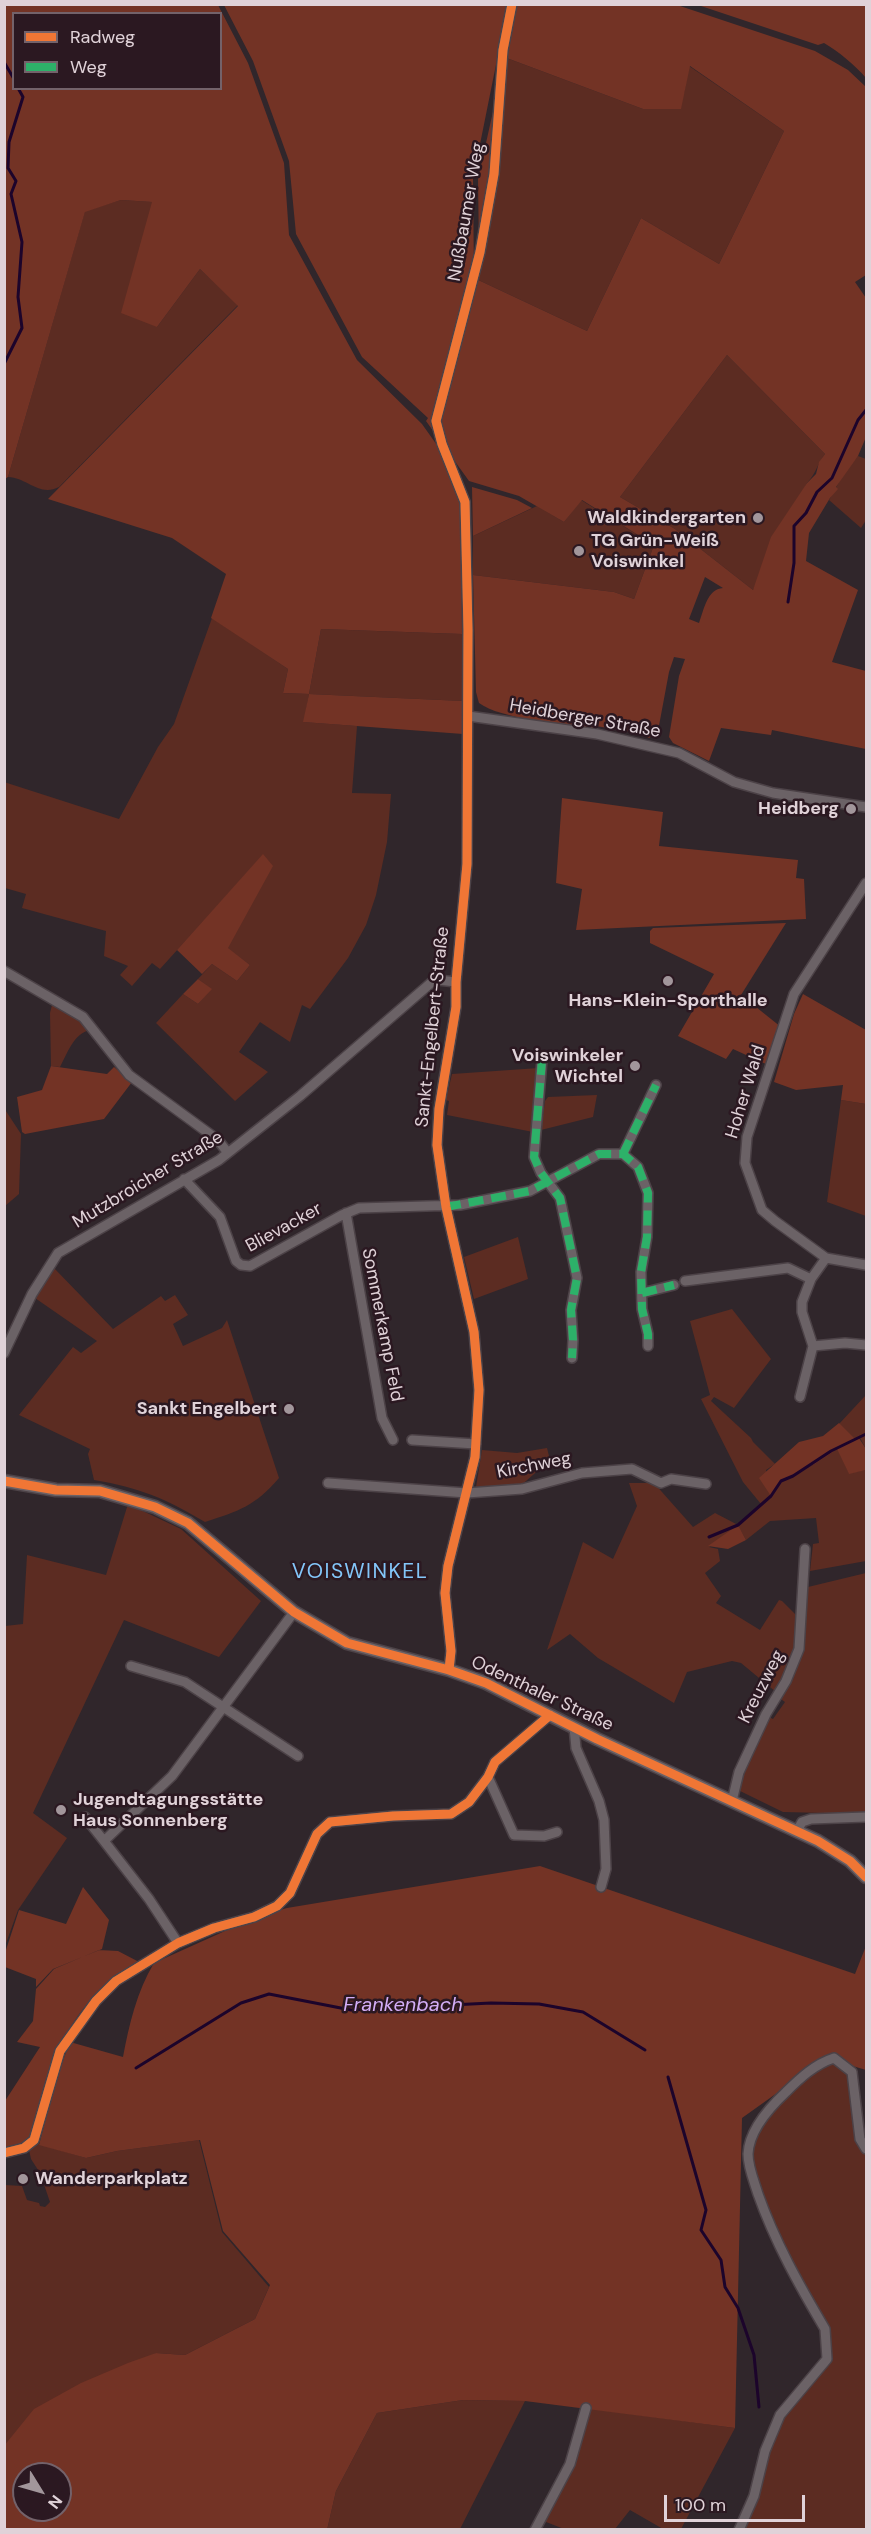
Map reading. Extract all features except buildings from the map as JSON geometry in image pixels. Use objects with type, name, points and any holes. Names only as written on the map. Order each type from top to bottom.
[{"type":"main road","name":"Odenthaler Straße","points":[[4,1481],[56,1490],[100,1491],[155,1507],[188,1523],[294,1612],[347,1643],[449,1670],[486,1683],[796,1831],[835,1851],[867,1877]]},
{"type":"street","name":"Nußbaumer Weg","points":[[436,421],[480,252],[494,174],[503,50],[512,4]]},
{"type":"street","name":"Sankt-Engelbert-Straße","points":[[436,421],[442,444],[465,502],[468,716],[466,864],[456,1007],[439,1109],[437,1145],[446,1207],[474,1332],[479,1390],[476,1444],[467,1493],[448,1566],[445,1593],[451,1651],[449,1670]]},
{"type":"street","name":"Heidberger Straße","points":[[468,716],[597,734],[679,753],[734,782],[773,793],[867,807]]},
{"type":"street","name":"Hoher Wald","points":[[867,883],[794,994],[747,1137],[745,1163],[762,1209],[826,1258],[867,1265]]},
{"type":"street","points":[[4,971],[83,1017],[129,1075],[218,1140],[228,1153]]},
{"type":"street","name":"Mutzbroicher Straße","points":[[4,1353],[32,1294],[58,1253],[219,1160],[300,1096],[432,982],[445,980],[456,982]]},
{"type":"street","points":[[542,1060],[534,1157],[548,1183],[560,1198],[577,1278],[572,1310],[572,1358]]},
{"type":"street","points":[[648,1346],[641,1272],[647,1237],[648,1193],[638,1167],[623,1154],[656,1085]]},
{"type":"street","name":"Blievacker","points":[[184,1179],[220,1217],[234,1258],[244,1266],[259,1263],[346,1213],[368,1206],[446,1207],[530,1191],[599,1154],[623,1154]]},
{"type":"street","name":"Sommerkamp Feld","points":[[346,1213],[382,1418],[393,1440]]},
{"type":"street","points":[[800,1396],[813,1346],[802,1311],[804,1292],[826,1258]]},
{"type":"street","points":[[685,1281],[788,1268],[811,1280]]},
{"type":"street","points":[[642,1293],[674,1285]]},
{"type":"street","points":[[813,1346],[845,1343],[867,1345]]},
{"type":"street","points":[[412,1440],[476,1444]]},
{"type":"street","name":"Kirchweg","points":[[328,1483],[467,1493],[522,1489],[582,1473],[632,1469],[661,1483],[671,1479],[706,1484]]},
{"type":"street","name":"Kreuzweg","points":[[732,1800],[739,1772],[766,1714],[786,1681],[799,1649],[805,1550]]},
{"type":"street","points":[[104,1841],[172,1776],[294,1612]]},
{"type":"street","points":[[131,1666],[185,1682],[298,1756]]},
{"type":"street","points":[[4,2153],[24,2148],[34,2140],[60,2051],[96,2001],[116,1981],[178,1943],[214,1928],[254,1917],[282,1902],[290,1893],[317,1834],[330,1822],[393,1816],[451,1814],[469,1802],[488,1778],[495,1762],[550,1714]]},
{"type":"street","points":[[574,1727],[576,1748],[599,1801],[604,1820],[606,1869],[601,1887]]},
{"type":"street","points":[[488,1778],[514,1835],[544,1836],[557,1832]]},
{"type":"street","points":[[85,1817],[149,1899],[178,1943]]},
{"type":"street","points":[[796,1831],[802,1822],[811,1819],[867,1817]]},
{"type":"street","points":[[739,2529],[754,2496],[765,2451],[780,2415],[827,2359],[828,2347],[825,2330],[769,2224],[750,2171],[748,2154],[751,2139],[760,2123],[780,2098],[802,2077],[824,2061],[834,2058],[852,2072],[860,2139],[867,2148]]},
{"type":"street","points":[[535,2529],[570,2464],[586,2408]]},
{"type":"shaded area","points":[[5,5],[218,5],[222,12],[12,12],[12,90],[222,90],[222,13],[248,63],[284,163],[289,235],[357,360],[422,424],[461,479],[462,634],[321,629],[309,694],[283,693],[288,669],[211,618],[226,574],[172,538],[48,499],[238,306],[200,269],[157,327],[121,313],[152,202],[121,200],[85,212],[8,477],[5,479]]},
{"type":"shaded area","points":[[224,5],[508,5],[473,179],[474,278],[587,331],[641,218],[719,264],[784,131],[690,66],[681,109],[643,109],[504,57],[514,5],[677,5],[815,51],[848,70],[866,87],[866,275],[855,282],[866,298],[866,437],[858,456],[836,487],[838,489],[809,533],[806,561],[858,590],[832,662],[866,671],[866,749],[772,730],[771,735],[721,728],[709,761],[673,743],[669,737],[679,676],[685,659],[674,657],[658,731],[649,738],[638,733],[596,726],[592,729],[517,717],[489,709],[479,703],[476,692],[473,575],[614,592],[634,599],[654,545],[582,500],[564,522],[519,496],[469,481],[426,421],[428,418],[362,357],[296,234],[289,161],[253,61]],"holes":[[[727,355],[825,454],[819,462],[816,474],[807,483],[771,537],[753,590],[675,529],[620,497]],[[705,577],[723,588],[713,592],[710,596],[699,623],[689,619]]]},
{"type":"shaded area","points":[[698,5],[866,5],[866,78],[824,43],[818,45]]},
{"type":"shaded area","points":[[504,57],[643,109],[684,93],[689,66],[784,131],[719,264],[641,218],[587,331],[474,278]]},
{"type":"shaded area","points":[[500,80],[498,156],[479,252],[478,179]]},
{"type":"shaded area","points":[[121,200],[153,202],[157,327],[200,269],[238,305],[59,487],[45,490],[22,480],[8,477],[85,211]]},
{"type":"shaded area","points":[[727,355],[825,454],[807,483],[753,590],[675,529],[620,497]]},
{"type":"shaded area","points":[[858,456],[866,459],[866,520],[861,528],[829,500],[847,468]]},
{"type":"shaded area","points":[[472,487],[517,500],[532,508],[473,536]]},
{"type":"shaded area","points":[[581,500],[654,545],[634,599],[614,592],[473,575],[473,536],[537,506],[564,522]]},
{"type":"shaded area","points":[[212,618],[288,669],[283,693],[309,694],[304,722],[357,726],[352,793],[391,794],[387,842],[376,895],[366,925],[348,958],[310,1009],[302,1005],[290,1042],[260,1022],[239,1052],[268,1072],[235,1101],[156,1023],[183,994],[198,1004],[211,989],[198,979],[212,964],[237,981],[250,965],[227,948],[263,855],[160,969],[152,963],[132,986],[120,975],[128,966],[104,956],[106,931],[22,908],[26,894],[5,888],[4,782],[119,819],[158,747],[174,724]]},
{"type":"shaded area","points":[[321,629],[462,634],[463,701],[309,694]]},
{"type":"shaded area","points":[[309,694],[463,701],[463,734],[303,722]]},
{"type":"shaded area","points":[[562,798],[663,812],[659,846],[798,860],[796,878],[804,879],[806,919],[576,930],[582,889],[556,883]]},
{"type":"shaded area","points":[[263,854],[273,866],[228,948],[250,965],[237,981],[212,964],[202,974],[177,950]]},
{"type":"shaded area","points":[[786,923],[741,995],[781,1027],[768,1065],[733,1049],[726,1059],[678,1036],[714,974],[650,943],[650,931],[653,928]]},
{"type":"shaded area","points":[[198,979],[212,989],[198,1004],[183,994]]},
{"type":"shaded area","points":[[803,994],[866,1030],[866,1104],[841,1100],[843,1085],[796,1090],[774,1082],[794,1014]]},
{"type":"shaded area","points":[[52,1005],[79,1019],[90,1030],[75,1040],[60,1067],[51,1066],[50,1013]]},
{"type":"shaded area","points":[[51,1066],[107,1074],[114,1067],[132,1082],[104,1119],[25,1134],[22,1132],[17,1097],[42,1090]]},
{"type":"shaded area","points":[[539,1068],[533,1132],[447,1115],[449,1101],[446,1100],[452,1074]]},
{"type":"shaded area","points":[[597,1095],[593,1117],[541,1130],[545,1101],[548,1097]]},
{"type":"shaded area","points":[[841,1100],[866,1104],[866,1216],[827,1202]]},
{"type":"shaded area","points":[[4,1108],[21,1134],[19,1194],[5,1206]]},
{"type":"shaded area","points":[[518,1237],[528,1279],[474,1299],[464,1257]]},
{"type":"shaded area","points":[[54,1268],[113,1329],[161,1296],[165,1301],[175,1295],[188,1315],[173,1324],[183,1346],[222,1328],[227,1320],[279,1478],[262,1495],[246,1506],[205,1522],[152,1495],[94,1480],[88,1454],[90,1449],[19,1415],[73,1347],[81,1353],[97,1341],[35,1298]]},
{"type":"shaded area","points":[[732,1309],[771,1359],[734,1408],[714,1397],[711,1401],[775,1464],[766,1470],[771,1495],[781,1481],[815,1464],[837,1448],[849,1473],[866,1470],[866,1561],[810,1571],[813,1544],[819,1543],[816,1518],[770,1521],[746,1540],[738,1526],[709,1547],[718,1549],[720,1561],[705,1573],[721,1596],[716,1603],[760,1630],[779,1600],[782,1601],[799,1618],[797,1648],[776,1692],[741,1663],[732,1661],[687,1672],[674,1703],[598,1658],[570,1634],[547,1650],[583,1542],[613,1559],[637,1506],[629,1483],[654,1483],[693,1527],[715,1513],[738,1525],[761,1504],[743,1482],[701,1399],[710,1395],[690,1321]]},
{"type":"shaded area","points":[[866,1395],[866,1449],[860,1438],[855,1440],[839,1424]]},
{"type":"shaded area","points":[[839,1423],[855,1439],[859,1438],[866,1449],[866,1470],[849,1474],[837,1449],[815,1464],[781,1481],[771,1496],[759,1478],[799,1442],[823,1436]]},
{"type":"shaded area","points":[[547,1448],[550,1460],[518,1488],[476,1487],[482,1450],[517,1453]]},
{"type":"shaded area","points":[[128,1504],[181,1529],[261,1601],[219,1657],[124,1620],[33,1813],[67,1838],[18,1910],[5,1946],[5,1626],[23,1624],[27,1555],[106,1575]]},
{"type":"shaded area","points":[[738,1525],[746,1540],[728,1549],[708,1546]]},
{"type":"shaded area","points":[[866,1573],[866,1814],[783,1812],[738,1790],[767,1716],[773,1719],[785,1702],[778,1697],[789,1680],[793,1679],[805,1638],[808,1587]]},
{"type":"shaded area","points":[[540,1866],[855,1974],[866,1946],[866,2070],[826,2058],[742,2118],[735,2428],[525,2401],[463,2400],[377,2413],[336,2491],[327,2530],[5,2529],[4,2446],[34,2409],[81,2383],[128,2363],[156,2353],[185,2355],[255,2319],[270,2285],[223,2231],[200,2140],[117,2151],[86,2158],[39,2145],[56,2079],[70,2042],[123,2057],[134,2008],[154,1963],[256,1917],[287,1908]]},
{"type":"shaded area","points":[[83,1887],[109,1920],[102,1949],[53,1969],[36,1987],[36,1979],[5,1967],[5,1953],[19,1910],[66,1924]]},
{"type":"shaded area","points":[[99,1950],[118,1951],[141,1963],[103,1989],[79,2014],[69,2029],[54,2063],[33,2135],[24,2143],[5,2148],[5,2101],[40,2047],[17,2042],[33,2021],[36,1989],[54,1969]]},
{"type":"shaded area","points":[[824,2061],[843,2064],[852,2072],[866,2150],[866,2529],[739,2530],[781,2416],[814,2382],[829,2347],[786,2261],[748,2154],[760,2123]]},
{"type":"shaded area","points":[[40,2139],[39,2144],[86,2158],[117,2151],[199,2140],[222,2232],[269,2287],[255,2319],[185,2355],[156,2353],[5,2446],[5,2185],[22,2186],[27,2200],[39,2203],[40,2206],[45,2207],[50,2202],[29,2150]]},
{"type":"shaded area","points":[[463,2400],[525,2401],[460,2529],[327,2530],[336,2491],[377,2413]]},
{"type":"shaded area","points":[[586,2408],[735,2428],[681,2529],[663,2529],[630,2510],[615,2529],[564,2529],[541,2520],[570,2464]]},
{"type":"waterway","points":[[4,62],[12,76]]},
{"type":"waterway","points":[[4,364],[22,328],[18,297],[22,242],[11,194],[16,181],[8,168],[9,142],[23,97],[19,90]]},
{"type":"waterway","points":[[4,379],[4,384]]},
{"type":"waterway","points":[[788,602],[794,563],[794,526],[806,513],[817,492],[832,478],[858,420],[866,410]]},
{"type":"waterway","points":[[709,1537],[738,1525],[771,1496],[781,1481],[793,1476],[831,1451],[866,1434]]},
{"type":"waterway","name":"Frankenbach","points":[[136,2068],[241,2003],[269,1994],[351,2010],[491,2003],[539,2004],[583,2012],[645,2050]]},
{"type":"waterway","name":"Frankenbach","points":[[668,2077],[706,2210],[701,2230],[721,2260],[725,2287],[738,2308],[754,2355],[759,2407]]},
{"type":"marked path","points":[[542,1060],[534,1157],[541,1173],[560,1198],[577,1278],[571,1310],[572,1358]]},
{"type":"marked path","points":[[623,1154],[656,1085]]},
{"type":"marked path","points":[[446,1207],[530,1191],[599,1154],[623,1154],[638,1167],[648,1193],[647,1237],[641,1272],[642,1309],[648,1334],[648,1346]]},
{"type":"marked path","points":[[642,1293],[674,1285]]},
{"type":"cycle path","points":[[449,1670],[451,1651],[445,1593],[448,1566],[475,1457],[479,1390],[474,1332],[446,1207],[437,1145],[439,1109],[456,1007],[456,982],[467,864],[468,630],[465,502],[442,444],[436,421],[480,252],[494,174],[503,50],[512,4]]},
{"type":"cycle path","points":[[4,1481],[56,1490],[100,1491],[155,1507],[188,1523],[294,1612],[347,1643],[449,1670],[486,1683],[597,1739],[818,1841],[850,1861],[866,1877]]},
{"type":"cycle path","points":[[4,2153],[24,2148],[34,2140],[60,2051],[96,2001],[116,1981],[178,1943],[214,1928],[254,1917],[277,1906],[290,1893],[317,1834],[330,1822],[393,1816],[451,1814],[469,1802],[488,1777],[495,1762],[550,1715]]},
{"type":"place","name":"Waldkindergarten","points":[[758,518]]},
{"type":"place","name":"TG Grün-Weiß Voiswinkel","points":[[579,551]]},
{"type":"place","name":"Heidberg","points":[[851,809]]},
{"type":"place","name":"Hans-Klein-Sporthalle","points":[[668,981]]},
{"type":"place","name":"Voiswinkeler Wichtel","points":[[635,1066]]},
{"type":"place","name":"Sankt Engelbert","points":[[289,1409]]},
{"type":"place","name":"Jugendtagungsstätte Haus Sonnenberg","points":[[61,1810]]},
{"type":"place","name":"Wanderparkplatz","points":[[23,2179]]},
{"type":"district","name":"VOISWINKEL","points":[[360,1572]]}]
